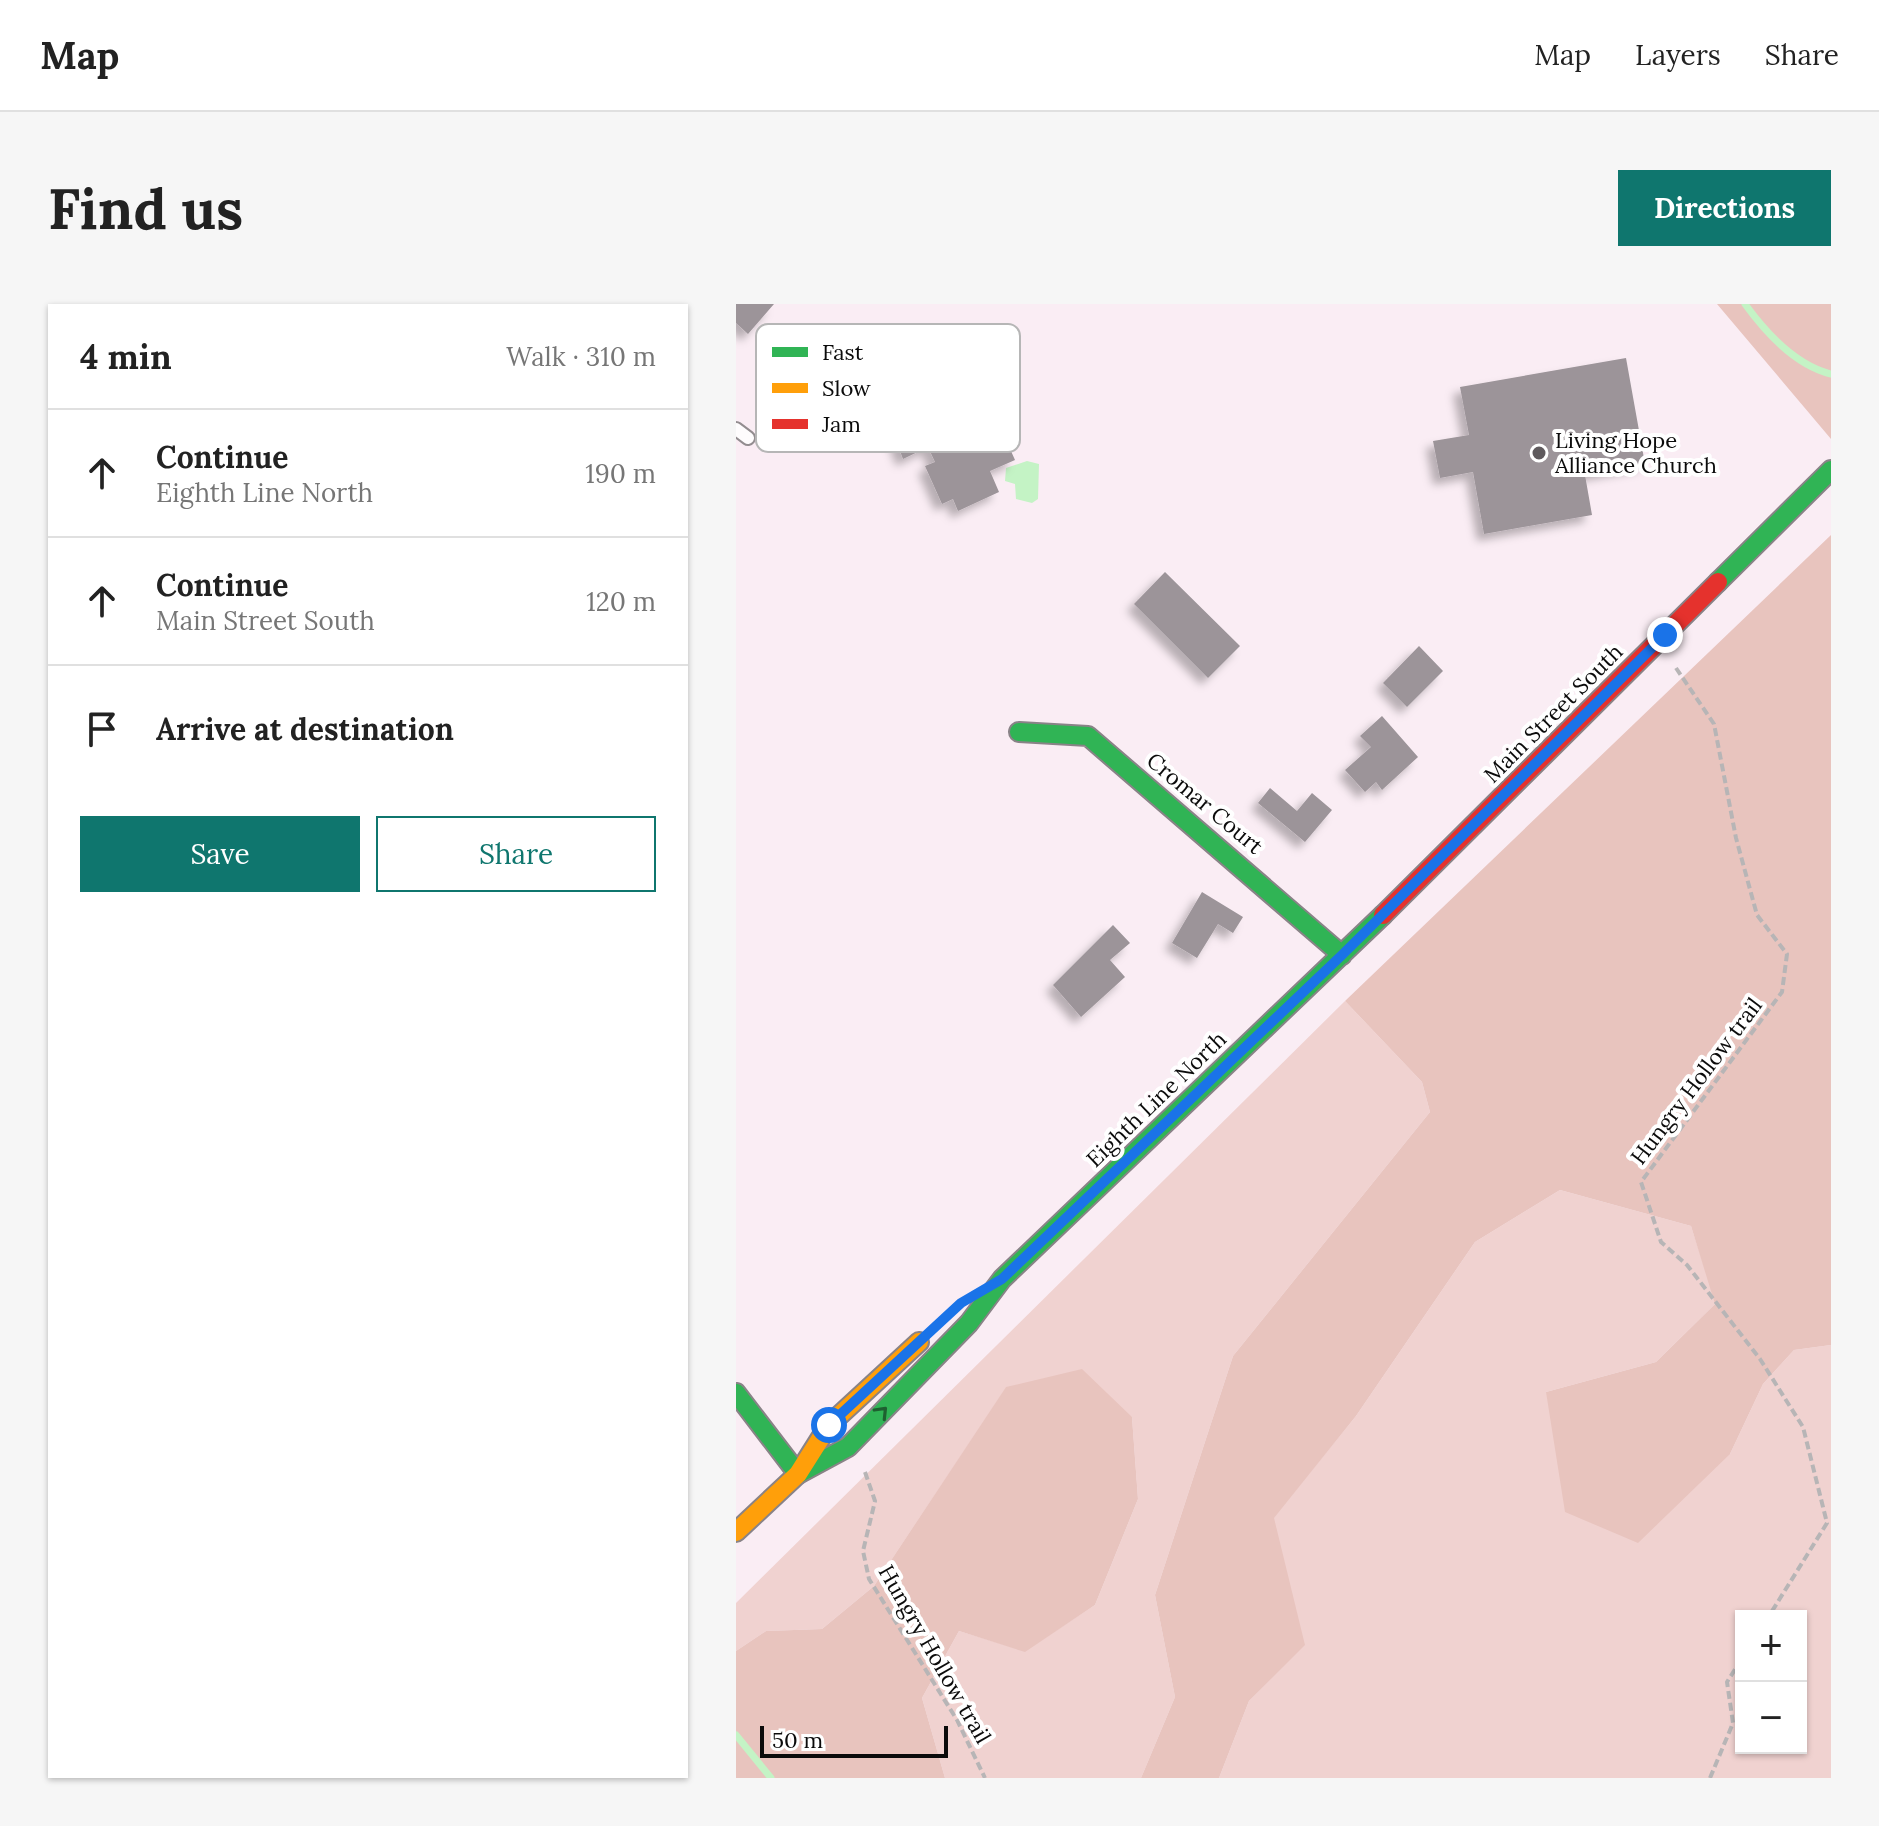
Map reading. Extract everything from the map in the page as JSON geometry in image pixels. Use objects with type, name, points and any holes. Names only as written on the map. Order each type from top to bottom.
[{"type":"street","name":"Main Street South","points":[[1342,955],[1831,470]]},
{"type":"street","name":"Cromar Court","points":[[1019,732],[1088,736],[1342,955]]},
{"type":"street","name":"Eighth Line North","points":[[798,1474],[848,1447],[969,1323],[1002,1279],[1342,955]]},
{"type":"street","name":"Eighth Line North","points":[[961,1303],[1002,1279]]},
{"type":"street","name":"Eighth Line North","points":[[736,1532],[798,1474],[829,1425],[928,1333]]},
{"type":"street","points":[[736,1393],[798,1474]]},
{"type":"lane","points":[[736,429],[748,438]]},
{"type":"path","name":"Hungry Hollow trail","points":[[1675,666],[1714,724],[1736,838],[1757,915],[1787,954],[1782,992],[1641,1182],[1661,1242],[1687,1265],[1760,1359],[1803,1427],[1827,1523],[1773,1610]]},
{"type":"path","name":"Hungry Hollow trail","points":[[863,1465],[875,1501],[863,1551],[869,1579],[957,1720],[985,1778]]},
{"type":"path","points":[[1710,1778],[1733,1723],[1727,1682],[1735,1669]]},
{"type":"shaded area","points":[[1717,304],[1831,304],[1831,439]]},
{"type":"shaded area","points":[[1027,461],[1039,464],[1038,499],[1032,503],[1016,499],[1015,484],[1005,481],[1006,468]]},
{"type":"shaded area","points":[[1831,535],[1831,1345],[1794,1350],[1763,1384],[1730,1454],[1638,1543],[1565,1512],[1546,1392],[1656,1362],[1715,1304],[1691,1226],[1560,1190],[1475,1242],[1356,1416],[1274,1518],[1305,1645],[1249,1701],[1219,1778],[1141,1778],[1175,1697],[1155,1595],[1233,1356],[1430,1112],[1422,1082],[1345,1001]]},
{"type":"shaded area","points":[[1345,1001],[1422,1082],[1430,1112],[1233,1356],[1155,1595],[1175,1697],[1141,1778],[945,1778],[922,1698],[959,1631],[1025,1651],[1095,1605],[1138,1499],[1132,1417],[1006,1388],[874,1586],[822,1629],[766,1631],[736,1651],[736,1603]]},
{"type":"shaded area","points":[[1560,1190],[1691,1226],[1716,1303],[1656,1362],[1546,1392],[1730,1454],[1763,1384],[1794,1350],[1831,1345],[1831,1778],[1219,1778],[1249,1701],[1304,1645],[1273,1518],[1356,1416],[1475,1242]]},
{"type":"shaded area","points":[[1082,1369],[1132,1417],[1138,1499],[1095,1605],[1025,1652],[959,1631],[922,1698],[945,1778],[736,1778],[736,1651],[766,1631],[822,1629],[874,1586],[1006,1387]]},
{"type":"building","points":[[736,304],[774,304],[748,334],[736,323]]},
{"type":"building","name":"Living Hope Alliance Church","points":[[1626,358],[1645,464],[1585,475],[1592,515],[1484,534],[1473,472],[1440,478],[1433,441],[1469,435],[1460,387]]},
{"type":"building","points":[[900,452],[918,452],[903,459]]},
{"type":"building","points":[[930,452],[1011,452],[1015,460],[990,471],[999,492],[958,511],[953,499],[942,504],[925,466],[935,462]]},
{"type":"building","points":[[1165,572],[1240,646],[1208,678],[1134,604]]},
{"type":"building","points":[[1419,646],[1443,671],[1407,707],[1383,683]]},
{"type":"building","points":[[1382,716],[1418,757],[1382,790],[1376,782],[1365,792],[1345,770],[1371,747],[1360,736]]},
{"type":"building","points":[[1270,788],[1297,811],[1312,793],[1332,810],[1305,842],[1258,803]]},
{"type":"building","points":[[1202,892],[1243,917],[1233,933],[1218,924],[1197,958],[1172,943]]},
{"type":"building","points":[[1113,925],[1130,943],[1110,960],[1125,977],[1081,1017],[1053,985]]},
{"type":"waterway","points":[[1745,304],[1762,326],[1794,356],[1831,374]]},
{"type":"waterway","points":[[736,1735],[771,1778]]},
{"type":"traffic: fast","points":[[1718,582],[1831,470]]},
{"type":"traffic: fast","points":[[1019,732],[1088,736],[1342,955]]},
{"type":"traffic: fast","points":[[798,1474],[848,1447],[969,1323],[1002,1279],[1383,915]]},
{"type":"traffic: fast","points":[[736,1393],[798,1474]]},
{"type":"traffic: slow","points":[[736,1532],[798,1474],[829,1425],[919,1342]]},
{"type":"traffic: jam","points":[[1383,915],[1718,582]]},
{"type":"place","name":"Living Hope Alliance Church","points":[[1539,453]]},
{"type":"route","points":[[829,1425],[961,1303],[1002,1279],[1342,955],[1665,635]]}]
